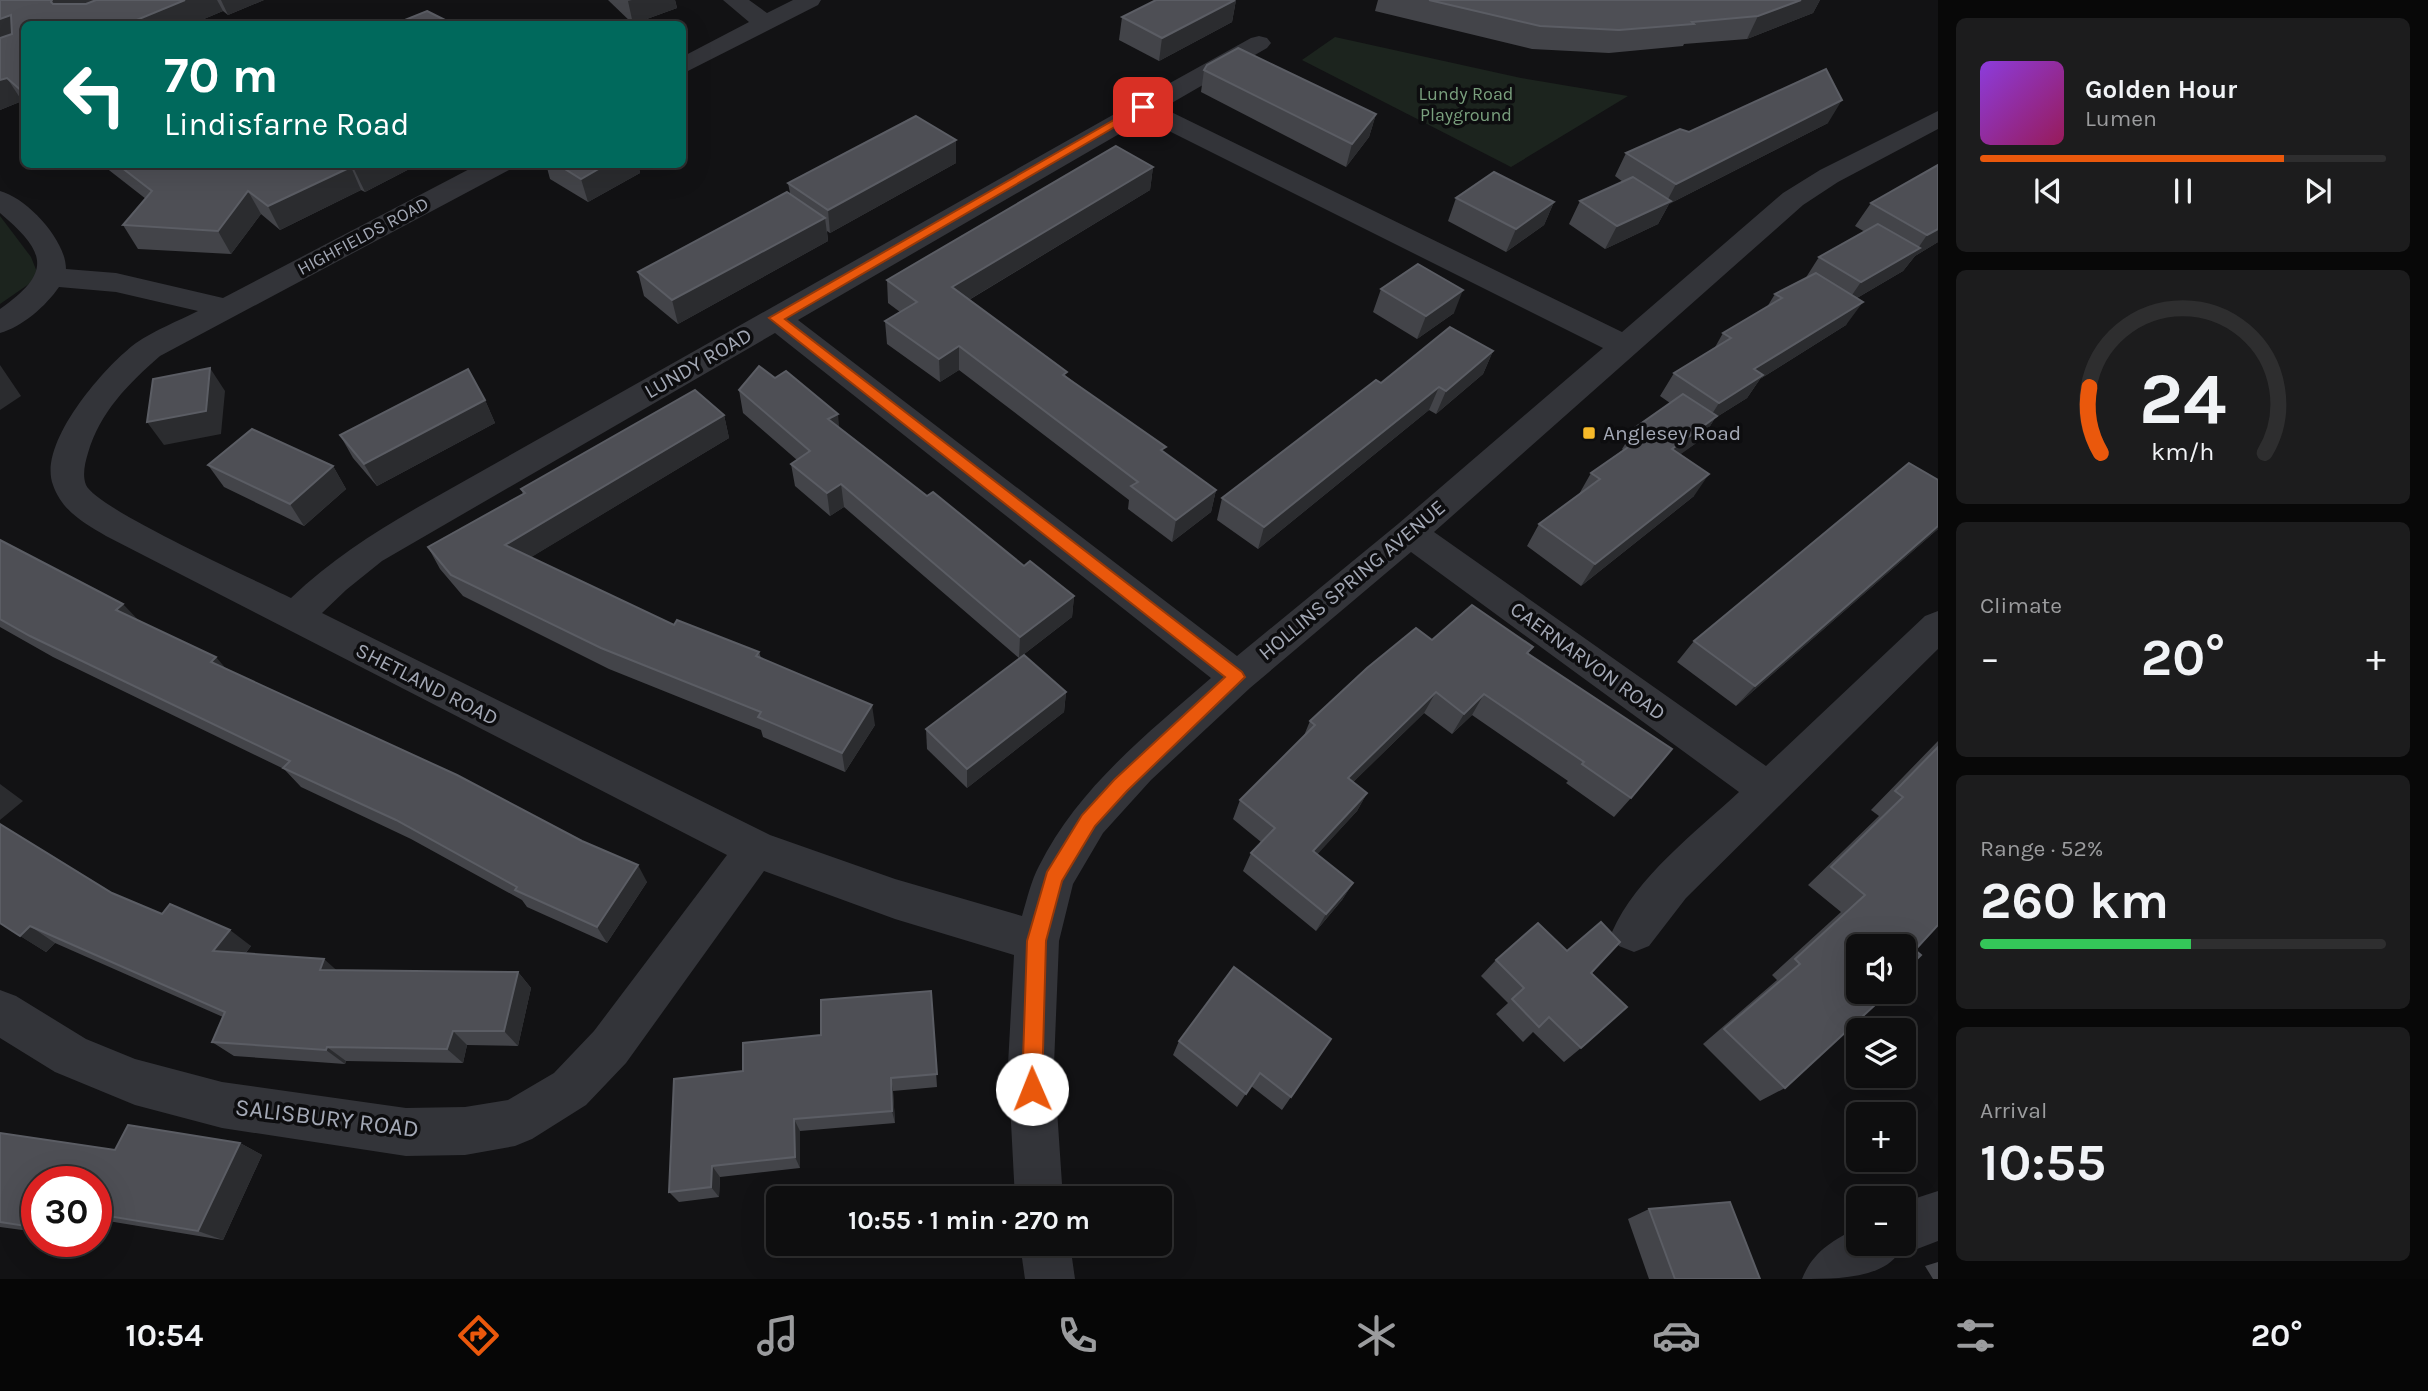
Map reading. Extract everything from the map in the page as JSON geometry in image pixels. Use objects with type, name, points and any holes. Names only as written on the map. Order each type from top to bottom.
[{"type":"street","points":[[734,0],[765,23]]},
{"type":"street","points":[[686,65],[810,0]]},
{"type":"street","name":"LUNDY ROAD","points":[[295,617],[333,580],[370,552],[1259,43]]},
{"type":"street","points":[[1143,107],[1625,346]]},
{"type":"street","name":"HOLLINS SPRING AVENUE","points":[[1038,1186],[1031,1065],[1037,941],[1054,878],[1089,820],[1136,768],[1237,677],[1410,533],[1793,199],[1829,176],[1938,119]]},
{"type":"street","name":"HIGHFIELDS ROAD","points":[[225,307],[492,168]]},
{"type":"street","points":[[0,199],[35,230],[47,246],[52,263],[50,278],[34,297],[0,323]]},
{"type":"street","points":[[50,278],[79,276],[114,281],[225,307]]},
{"type":"street","name":"SHETLAND ROAD","points":[[225,307],[149,348],[99,396],[78,432],[68,467],[70,486],[82,504],[118,527],[756,849],[881,896],[1037,941]]},
{"type":"street","points":[[776,318],[1237,677]]},
{"type":"street","name":"CAERNARVON ROAD","points":[[1410,533],[1767,789]]},
{"type":"street","points":[[1634,932],[1671,884],[1938,626]]},
{"type":"street","name":"SALISBURY ROAD","points":[[0,1012],[71,1056],[135,1082],[222,1105],[406,1132],[465,1130],[514,1122],[570,1089],[610,1047],[756,849]]},
{"type":"street","points":[[1916,1222],[1938,1216]]},
{"type":"street","points":[[1047,1256],[1050,1279]]},
{"type":"street","points":[[1827,1279],[1855,1256]]},
{"type":"green space","name":"Lundy Road Playground","points":[[1335,37],[1521,78],[1628,96],[1511,167],[1302,60]]},
{"type":"green space","points":[[0,216],[31,257],[39,277],[0,304]]},
{"type":"building","points":[[0,0],[52,0],[53,4],[86,4],[96,0],[185,0],[134,21],[21,21],[21,90],[7,78],[0,80],[0,38],[12,34],[11,15],[0,19]]},
{"type":"building","points":[[1156,0],[1235,0],[1162,38],[1122,17]]},
{"type":"building","points":[[1429,0],[1801,0],[1758,16],[1619,30],[1540,26]]},
{"type":"building","points":[[427,11],[447,21],[402,21]]},
{"type":"building","points":[[1238,48],[1376,114],[1352,144],[1204,70],[1207,65]]},
{"type":"building","points":[[1826,69],[1842,100],[1676,184],[1626,153],[1680,129],[1689,132]]},
{"type":"building","points":[[916,116],[956,140],[828,210],[788,183]]},
{"type":"building","points":[[1116,146],[1153,167],[952,287],[1067,372],[1063,375],[1166,447],[1161,450],[1216,490],[1176,520],[1131,486],[1138,482],[959,346],[939,359],[885,321],[917,302],[887,280]]},
{"type":"building","points":[[1938,165],[1938,229],[1927,235],[1871,203]]},
{"type":"building","points":[[122,168],[349,168],[268,206],[248,191],[218,231],[123,225],[152,191]]},
{"type":"building","points":[[563,168],[600,168],[581,179]]},
{"type":"building","points":[[1494,172],[1554,202],[1516,229],[1456,198]]},
{"type":"building","points":[[1633,177],[1671,201],[1617,226],[1580,201]]},
{"type":"building","points":[[787,192],[825,218],[672,300],[638,272]]},
{"type":"building","points":[[1878,224],[1920,248],[1861,282],[1819,257]]},
{"type":"building","points":[[1418,264],[1463,290],[1426,316],[1381,289]]},
{"type":"building","points":[[1816,273],[1863,302],[1754,369],[1763,375],[1719,403],[1674,373],[1731,338],[1723,333],[1782,298],[1775,294]]},
{"type":"building","points":[[1450,327],[1493,351],[1446,391],[1439,387],[1264,527],[1222,498],[1376,380],[1381,383]]},
{"type":"building","points":[[759,366],[775,378],[786,371],[838,414],[828,419],[927,496],[933,492],[1024,566],[1030,561],[1074,596],[1020,637],[841,484],[827,493],[791,464],[810,451],[739,390]]},
{"type":"building","points":[[210,368],[206,411],[147,422],[153,379]]},
{"type":"building","points":[[468,369],[485,400],[364,464],[340,435]]},
{"type":"building","points":[[695,390],[724,415],[505,545],[674,625],[677,620],[759,652],[756,656],[872,705],[842,753],[758,717],[761,712],[601,648],[451,575],[428,547],[525,493],[521,489]]},
{"type":"building","points":[[1683,394],[1717,416],[1672,449],[1709,474],[1595,564],[1539,524],[1600,479],[1591,473],[1647,434],[1636,427]]},
{"type":"building","points":[[252,429],[333,466],[290,504],[208,465]]},
{"type":"building","points":[[1909,463],[1938,480],[1938,526],[1755,686],[1694,641]]},
{"type":"building","points":[[0,540],[123,604],[116,610],[216,657],[211,662],[457,775],[582,841],[638,865],[597,927],[515,890],[517,887],[396,820],[283,768],[290,761],[0,619]]},
{"type":"building","points":[[1472,605],[1533,647],[1527,653],[1672,749],[1631,798],[1582,764],[1584,762],[1484,694],[1464,714],[1436,692],[1348,778],[1367,793],[1313,851],[1353,883],[1326,914],[1251,853],[1275,828],[1240,800],[1315,725],[1310,721],[1367,668],[1416,628],[1432,640]]},
{"type":"building","points":[[1024,655],[1066,692],[967,769],[926,729]]},
{"type":"building","points":[[1938,747],[1938,925],[1916,949],[1916,934],[1846,934],[1846,1004],[1876,1004],[1861,1018],[1846,1018],[1846,1032],[1785,1088],[1724,1029],[1800,964],[1795,959],[1865,895],[1831,867],[1903,797],[1895,791]]},
{"type":"building","points":[[0,824],[112,893],[162,914],[170,904],[230,930],[213,951],[324,959],[320,970],[518,972],[504,1031],[453,1031],[447,1049],[327,1047],[326,1050],[212,1042],[225,1012],[30,926],[20,936],[0,923]]},
{"type":"building","points":[[1601,922],[1620,942],[1591,973],[1627,1007],[1581,1048],[1549,1017],[1539,1027],[1512,999],[1524,988],[1496,960],[1538,923],[1567,951]]},
{"type":"building","points":[[1234,967],[1331,1039],[1291,1097],[1260,1073],[1246,1094],[1179,1041]]},
{"type":"building","points":[[931,991],[937,1074],[891,1078],[892,1111],[794,1119],[795,1157],[712,1166],[711,1187],[669,1192],[674,1079],[743,1071],[743,1043],[821,1035],[821,1000]]},
{"type":"building","points":[[128,1125],[240,1143],[198,1231],[112,1217],[112,1166],[21,1166],[21,1225],[0,1222],[0,1133],[115,1150]]},
{"type":"building","points":[[1730,1202],[1760,1279],[1675,1279],[1649,1209]]},
{"type":"place","name":"Anglesey Road","points":[[1589,433]]},
{"type":"route","points":[[1032,1089],[1037,941],[1054,878],[1089,820],[1136,768],[1237,677],[776,318],[1143,107]]}]
